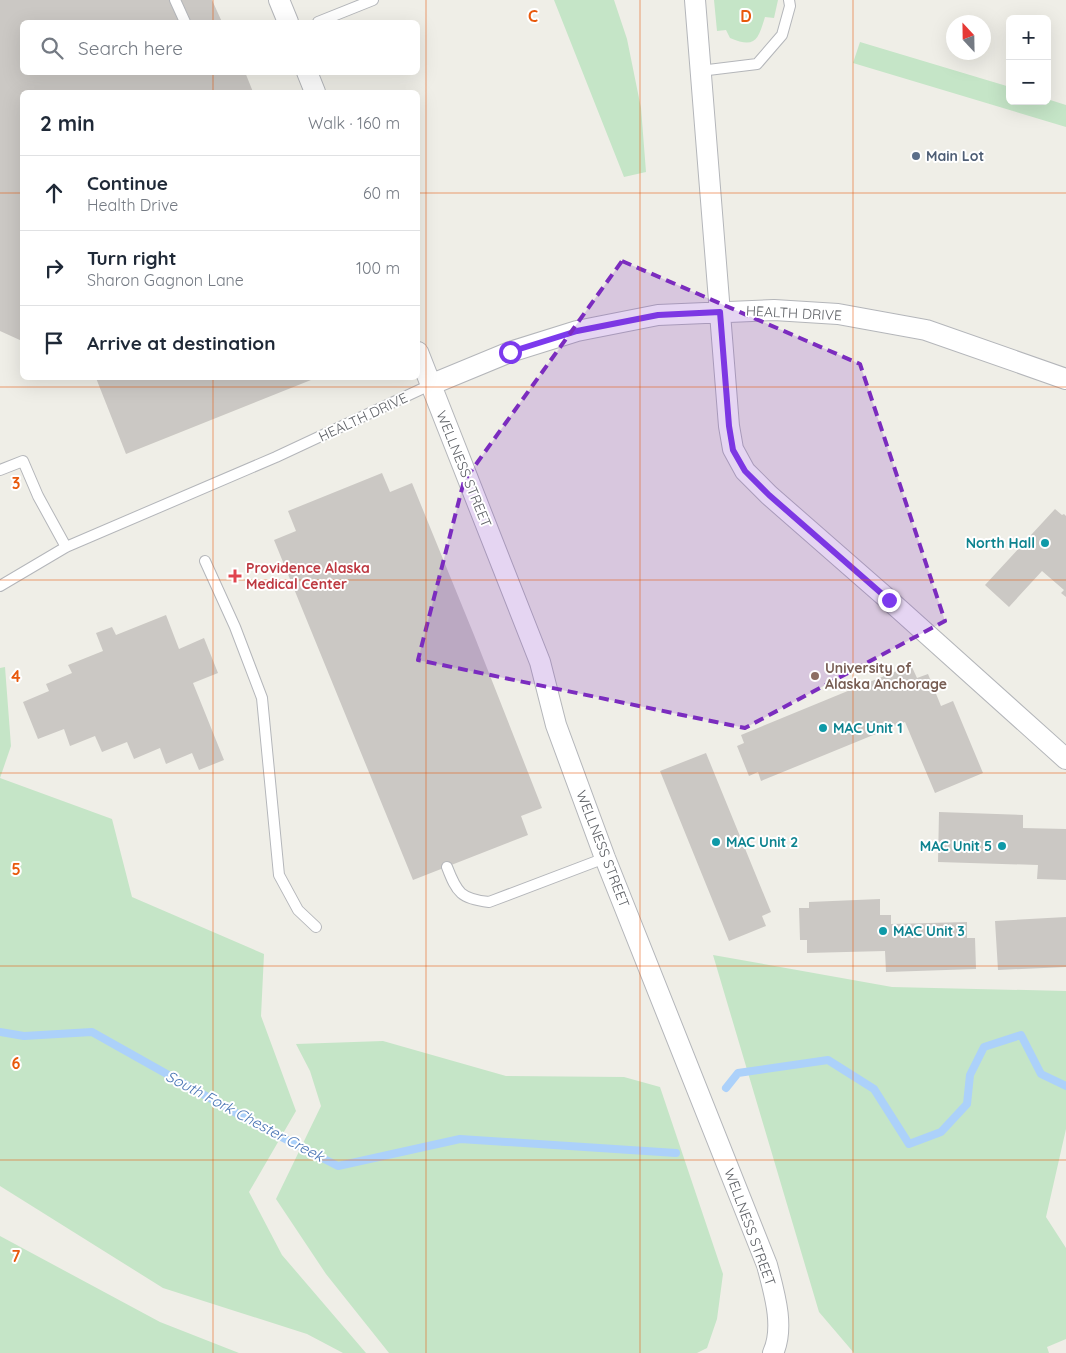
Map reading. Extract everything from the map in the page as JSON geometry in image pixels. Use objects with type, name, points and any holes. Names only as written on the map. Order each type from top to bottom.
[{"type":"street","points":[[279,0],[287,20]]},
{"type":"street","points":[[695,0],[729,426],[733,450],[745,471],[1066,759]]},
{"type":"street","points":[[308,75],[314,90]]},
{"type":"street","name":"HEALTH DRIVE","points":[[430,385],[510,352],[577,331],[658,315],[774,310],[838,314],[926,330],[1066,379]]},
{"type":"street","name":"WELLNESS STREET","points":[[420,358],[540,662],[556,725],[605,858],[767,1265],[776,1296],[778,1320],[774,1350]]},
{"type":"lane","points":[[175,0],[184,20]]},
{"type":"lane","points":[[323,20],[374,0]]},
{"type":"lane","points":[[700,71],[757,64],[782,35],[790,6],[789,0]]},
{"type":"lane","name":"HEALTH DRIVE","points":[[0,586],[66,547],[276,457],[430,385]]},
{"type":"lane","points":[[0,470],[23,461],[46,511],[66,547]]},
{"type":"lane","points":[[205,561],[235,627],[262,698],[279,875],[298,910],[316,927]]},
{"type":"lane","points":[[446,868],[461,894],[472,900],[490,902],[605,858]]},
{"type":"highlighted area","points":[[622,261],[860,364],[945,621],[745,728],[418,660],[464,481]]},
{"type":"green space","points":[[554,0],[614,0],[627,39],[641,108],[646,172],[624,177]]},
{"type":"green space","points":[[714,0],[778,0],[774,18],[765,17],[755,40],[745,42],[730,38],[726,30],[717,31]]},
{"type":"green space","points":[[860,42],[1006,86],[1006,105],[1051,105],[1051,100],[1066,105],[1066,127],[853,63]]},
{"type":"green space","points":[[5,667],[11,746],[0,778],[0,668]]},
{"type":"green space","points":[[0,778],[112,819],[132,897],[264,954],[261,1016],[296,1111],[249,1192],[282,1255],[366,1353],[343,1353],[307,1334],[163,1288],[0,1186]]},
{"type":"green space","points":[[713,955],[892,987],[1066,991],[1066,1129],[1046,1217],[1066,1248],[1066,1339],[1047,1347],[1049,1353],[854,1353],[819,1312]]},
{"type":"green space","points":[[383,1041],[506,1076],[624,1077],[660,1087],[723,1274],[717,1319],[707,1348],[697,1353],[389,1353],[326,1274],[276,1199],[321,1106],[310,1071],[296,1044]]},
{"type":"green space","points":[[0,1236],[160,1322],[239,1353],[0,1353]]},
{"type":"building","points":[[0,0],[212,0],[221,20],[20,20],[20,75],[246,75],[252,90],[20,90],[20,340],[0,331]]},
{"type":"building","points":[[97,380],[311,380],[126,454]]},
{"type":"building","points":[[382,473],[390,492],[412,483],[542,808],[521,816],[528,835],[413,880],[274,540],[296,531],[288,511]]},
{"type":"building","name":"North Hall","points":[[1055,509],[1066,516],[1066,597],[1061,593],[1064,590],[1042,571],[1009,607],[985,585]]},
{"type":"building","points":[[166,615],[179,649],[204,638],[218,673],[193,683],[224,760],[199,770],[192,753],[166,764],[160,748],[134,759],[127,742],[102,752],[95,736],[70,746],[64,729],[38,739],[23,702],[49,691],[46,684],[72,673],[68,665],[103,651],[96,633],[112,627],[116,635]]},
{"type":"building","name":"MAC Unit 1","points":[[911,665],[917,678],[928,674],[941,706],[953,701],[983,773],[935,793],[905,722],[761,781],[758,772],[749,776],[737,746],[744,743],[741,735]]},
{"type":"building","name":"MAC Unit 2","points":[[706,753],[771,912],[762,916],[766,926],[729,941],[660,771]]},
{"type":"building","name":"MAC Unit 5","points":[[939,812],[1023,815],[1023,828],[1066,829],[1066,880],[1037,879],[1038,865],[938,862]]},
{"type":"building","name":"MAC Unit 3","points":[[880,899],[880,915],[891,915],[891,924],[967,922],[967,938],[975,938],[976,969],[886,972],[885,951],[807,953],[807,940],[800,940],[799,908],[809,908],[809,902]]},
{"type":"building","points":[[1066,917],[1066,967],[998,970],[995,921]]},
{"type":"waterway","name":"South Fork Chester Creek","points":[[0,1032],[24,1036],[92,1032],[254,1123],[338,1166],[460,1139],[676,1153]]},
{"type":"waterway","name":"South Fork Chester Creek","points":[[726,1088],[738,1073],[828,1060],[874,1089],[909,1144],[941,1132],[967,1104],[970,1075],[984,1047],[1021,1035],[1041,1074],[1066,1086]]},
{"type":"place","name":"Main Lot","points":[[916,156]]},
{"type":"place","name":"North Hall","points":[[1045,543]]},
{"type":"place","name":"Providence Alaska Medical Center","points":[[235,576]]},
{"type":"place","name":"University of Alaska Anchorage","points":[[815,676]]},
{"type":"place","name":"MAC Unit 1","points":[[823,728]]},
{"type":"place","name":"MAC Unit 2","points":[[716,842]]},
{"type":"place","name":"MAC Unit 5","points":[[1002,846]]},
{"type":"place","name":"MAC Unit 3","points":[[883,931]]},
{"type":"route","points":[[510,352],[577,331],[658,315],[720,312],[729,426],[733,450],[745,471],[769,495],[889,600]]}]
